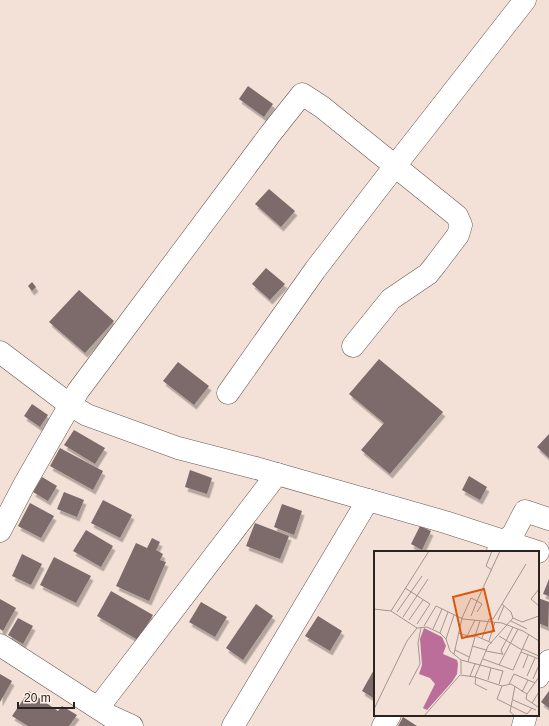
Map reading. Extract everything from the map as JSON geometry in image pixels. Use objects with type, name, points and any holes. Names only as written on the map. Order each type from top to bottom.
[{"type":"street","points":[[228,393],[315,270],[525,0]]},
{"type":"street","points":[[0,531],[24,485],[78,391],[271,133],[302,94],[322,107],[457,216],[460,225],[458,235],[428,274],[391,299],[354,346]]},
{"type":"street","points":[[0,352],[70,405],[87,414],[178,448],[368,500],[509,536],[536,551]]},
{"type":"street","points":[[98,708],[277,474]]},
{"type":"street","points":[[233,726],[368,500]]},
{"type":"street","points":[[509,536],[525,511],[549,519]]},
{"type":"street","points":[[539,552],[549,556]]},
{"type":"street","points":[[0,645],[110,716],[132,726]]},
{"type":"street","points":[[539,676],[549,661]]},
{"type":"street","points":[[383,726],[389,716]]},
{"type":"street","points":[[523,726],[526,716]]},
{"type":"building","points":[[248,86],[273,104],[264,117],[239,99]]},
{"type":"building","points":[[269,189],[295,211],[281,227],[255,204]]},
{"type":"building","points":[[266,268],[285,284],[270,300],[252,284]]},
{"type":"building","points":[[32,282],[36,287],[32,291],[28,286]]},
{"type":"building","points":[[79,290],[114,321],[85,353],[49,322]]},
{"type":"building","points":[[379,359],[443,412],[390,474],[361,450],[384,423],[349,394]]},
{"type":"building","points":[[178,362],[209,386],[194,405],[163,381]]},
{"type":"building","points":[[32,404],[48,415],[40,427],[24,416]]},
{"type":"building","points":[[74,430],[105,448],[95,464],[64,445]]},
{"type":"building","points":[[549,434],[549,458],[537,447]]},
{"type":"building","points":[[60,448],[103,471],[93,490],[50,466]]},
{"type":"building","points":[[190,470],[212,478],[207,494],[185,487]]},
{"type":"building","points":[[469,476],[487,487],[480,500],[462,490]]},
{"type":"building","points":[[42,477],[57,486],[48,501],[33,492]]},
{"type":"building","points":[[64,492],[84,500],[77,517],[57,509]]},
{"type":"building","points":[[103,500],[132,515],[120,538],[91,523]]},
{"type":"building","points":[[30,503],[54,516],[41,538],[18,526]]},
{"type":"building","points":[[282,504],[302,511],[294,535],[274,527]]},
{"type":"building","points":[[255,523],[289,536],[280,559],[246,546]]},
{"type":"building","points":[[420,526],[431,531],[422,550],[411,544]]},
{"type":"building","points":[[86,530],[113,546],[101,567],[73,551]]},
{"type":"building","points":[[152,538],[160,542],[156,550],[163,554],[160,560],[166,562],[149,601],[116,586],[136,543],[147,548]]},
{"type":"building","points":[[22,554],[42,564],[31,585],[12,576]]},
{"type":"building","points":[[54,557],[91,576],[76,603],[40,585]]},
{"type":"building","points":[[549,579],[549,596],[543,594]]},
{"type":"building","points":[[111,591],[153,615],[138,640],[97,616]]},
{"type":"building","points":[[539,598],[549,602],[548,627],[539,623]]},
{"type":"building","points":[[0,599],[16,608],[3,631],[0,629]]},
{"type":"building","points":[[201,602],[227,617],[215,637],[189,622]]},
{"type":"building","points":[[256,604],[273,616],[243,660],[226,648]]},
{"type":"building","points":[[318,616],[342,631],[330,651],[305,636]]},
{"type":"building","points":[[18,618],[33,626],[23,644],[8,635]]},
{"type":"building","points":[[374,670],[374,698],[362,691]]},
{"type":"building","points":[[0,674],[12,681],[0,702]]},
{"type":"building","points":[[29,691],[58,711],[62,706],[77,715],[69,726],[28,726],[12,716]]},
{"type":"building","points":[[549,691],[549,708],[541,702]]},
{"type":"building","points":[[403,717],[417,726],[398,726]]}]
